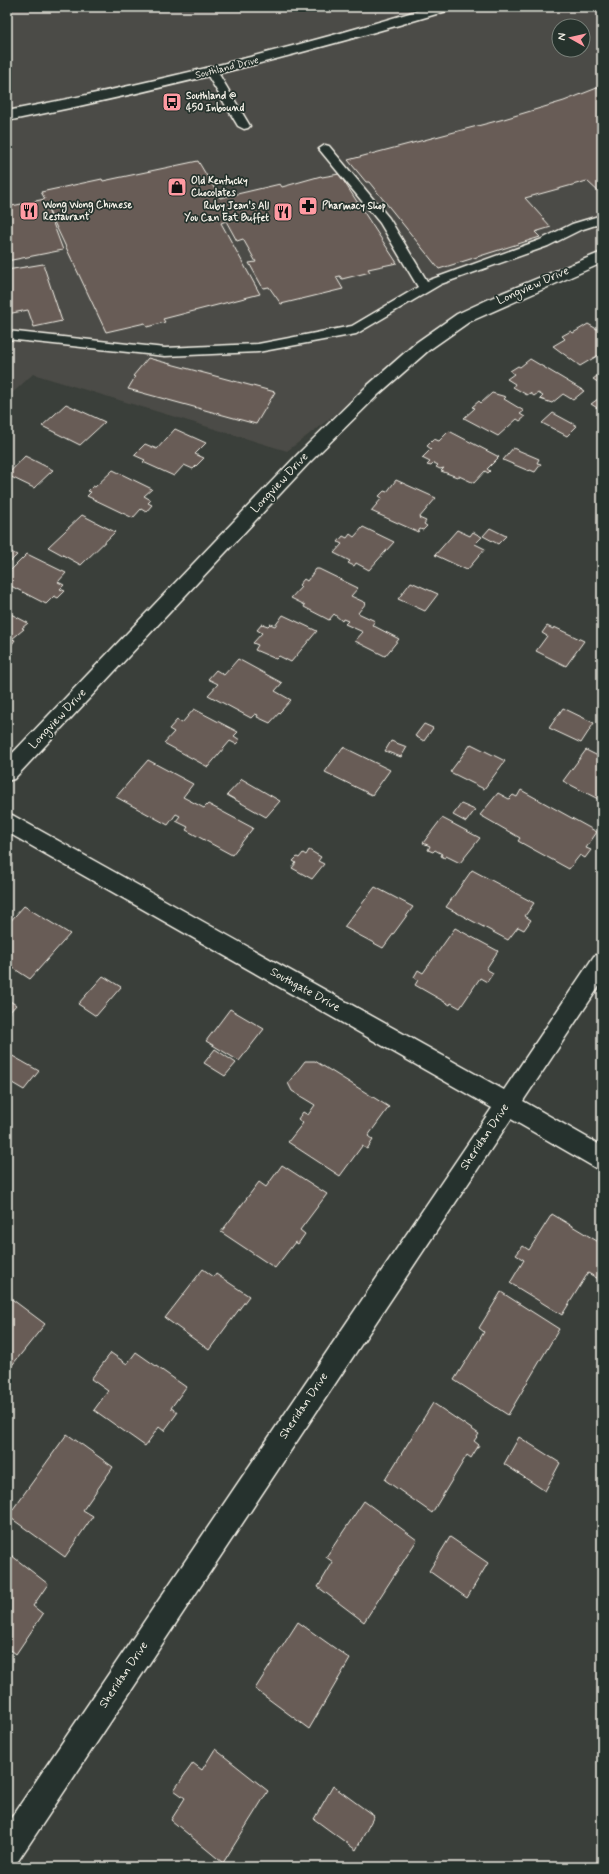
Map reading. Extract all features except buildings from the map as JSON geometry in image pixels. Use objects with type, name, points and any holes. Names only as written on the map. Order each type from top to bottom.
[{"type":"street","name":"Southland Drive","points":[[7,116],[67,104],[211,71],[365,31],[445,7]]},
{"type":"street","name":"Longview Drive","points":[[7,773],[304,458],[373,390],[423,346],[463,318],[508,296],[602,257]]},
{"type":"street","name":"Southgate Drive","points":[[7,822],[602,1159]]},
{"type":"street","name":"Sheridan Drive","points":[[7,1850],[602,963]]},
{"type":"lane","points":[[211,71],[244,126]]},
{"type":"lane","points":[[325,149],[385,221],[425,288]]},
{"type":"lane","points":[[7,335],[165,352],[258,348],[356,330],[425,288],[454,274],[544,243],[576,227],[602,219]]},
{"type":"shaded area","points":[[7,7],[602,7],[602,260],[463,318],[287,451],[33,374],[7,398]]},
{"type":"place","name":"Southland @ 450 Inbound","points":[[172,102]]},
{"type":"place","name":"Old Kentucky Chocolates","points":[[177,187]]},
{"type":"place","name":"Pharmacy Shop","points":[[308,206]]},
{"type":"place","name":"Wong Wong Chinese Restaurant","points":[[29,211]]},
{"type":"place","name":"Ruby Jean's All You Can Eat Buffet","points":[[283,212]]}]
